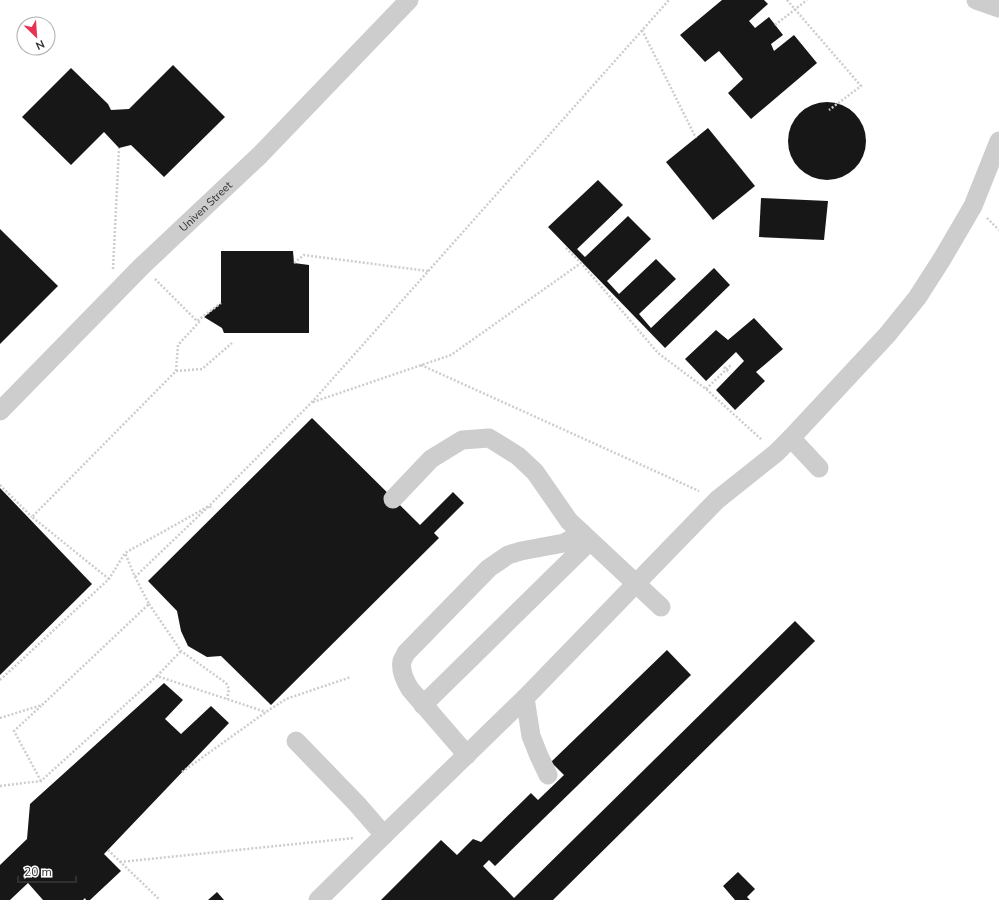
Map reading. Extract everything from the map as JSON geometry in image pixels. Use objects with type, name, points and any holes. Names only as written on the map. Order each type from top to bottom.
[{"type":"lane","name":"Univen Street","points":[[0,411],[142,266],[260,155],[409,0]]},
{"type":"lane","points":[[976,0],[999,8]]},
{"type":"lane","points":[[318,900],[525,698],[717,500],[776,453],[887,335],[917,298],[973,206],[999,140]]},
{"type":"lane","points":[[393,499],[431,459],[462,440],[489,438],[518,456],[535,472],[569,521],[661,606]]},
{"type":"lane","points":[[791,438],[818,468]]},
{"type":"lane","points":[[423,705],[586,537]]},
{"type":"lane","points":[[467,755],[405,682],[402,672],[402,661],[406,653],[489,568],[508,555],[586,537]]},
{"type":"lane","points":[[525,698],[531,736],[548,775]]},
{"type":"lane","points":[[296,741],[384,834]]},
{"type":"path","points":[[135,577],[209,506],[312,402],[669,0]]},
{"type":"path","points":[[787,0],[862,86],[829,110]]},
{"type":"path","points":[[775,25],[807,0]]},
{"type":"path","points":[[642,30],[696,138]]},
{"type":"path","points":[[111,298],[120,148]]},
{"type":"path","points":[[566,248],[658,353],[706,389],[776,453]]},
{"type":"path","points":[[294,263],[304,255],[429,271]]},
{"type":"path","points":[[312,402],[451,355],[581,264]]},
{"type":"path","points":[[142,266],[197,321],[221,303]]},
{"type":"path","points":[[32,517],[176,371],[178,345],[206,314]]},
{"type":"path","points":[[176,371],[202,369],[232,343]]},
{"type":"path","points":[[706,389],[732,364]]},
{"type":"path","points":[[421,365],[717,500]]},
{"type":"path","points":[[724,367],[730,373]]},
{"type":"path","points":[[0,486],[32,517],[109,579]]},
{"type":"path","points":[[209,506],[213,509]]},
{"type":"path","points":[[0,680],[109,579],[125,552],[209,506]]},
{"type":"path","points":[[125,552],[148,604],[181,651],[226,683],[229,689],[227,699]]},
{"type":"path","points":[[41,781],[14,731],[148,604]]},
{"type":"path","points":[[0,786],[41,781],[157,676],[181,651]]},
{"type":"path","points":[[157,676],[266,712]]},
{"type":"path","points":[[182,772],[286,699],[351,677]]},
{"type":"path","points":[[0,718],[42,705]]},
{"type":"path","points":[[120,862],[384,834]]},
{"type":"path","points":[[108,850],[160,900]]},
{"type":"building","points":[[722,0],[764,0],[768,4],[749,21],[755,28],[769,17],[783,35],[771,44],[774,51],[794,35],[817,63],[751,119],[728,93],[743,79],[719,51],[705,62],[680,35]]},
{"type":"building","points":[[173,65],[225,117],[164,177],[131,145],[119,148],[104,132],[71,165],[22,117],[71,68],[108,104],[111,110],[129,109]]},
{"type":"building","points":[[827,102],[842,105],[855,113],[863,126],[866,141],[863,156],[855,169],[842,177],[827,180],[812,177],[799,169],[791,156],[788,141],[791,126],[799,113],[812,105]]},
{"type":"building","points":[[708,128],[755,186],[713,220],[666,162]]},
{"type":"building","points":[[598,180],[623,205],[577,249],[585,257],[628,216],[651,239],[607,281],[619,294],[656,259],[676,279],[639,314],[651,328],[714,268],[730,285],[665,348],[548,227]]},
{"type":"building","points":[[761,198],[828,201],[824,240],[759,237]]},
{"type":"building","points":[[0,229],[58,286],[0,344]]},
{"type":"building","points":[[221,251],[293,251],[294,263],[309,265],[309,333],[224,333],[222,328],[204,317],[221,303]]},
{"type":"building","points":[[754,318],[783,349],[756,372],[765,381],[735,410],[716,390],[744,361],[736,352],[706,381],[685,359],[716,330],[728,340]]},
{"type":"building","points":[[312,418],[420,525],[453,492],[464,503],[434,533],[439,538],[271,705],[221,656],[207,657],[188,646],[181,631],[177,611],[148,581]]},
{"type":"building","points":[[0,488],[92,584],[0,675]]},
{"type":"building","points":[[795,621],[815,641],[553,900],[381,900],[441,840],[457,855],[473,839],[481,842],[531,793],[538,800],[564,775],[551,762],[667,650],[691,675],[495,866],[489,860],[483,866],[514,898]]},
{"type":"building","points":[[164,683],[183,700],[165,719],[181,734],[211,706],[229,723],[104,854],[121,871],[90,900],[86,900],[85,898],[83,900],[43,900],[28,883],[10,900],[0,900],[0,865],[27,839],[30,804]]},
{"type":"building","points":[[738,872],[755,889],[747,897],[750,900],[735,900],[723,886]]},
{"type":"building","points":[[217,892],[224,900],[208,900]]}]
